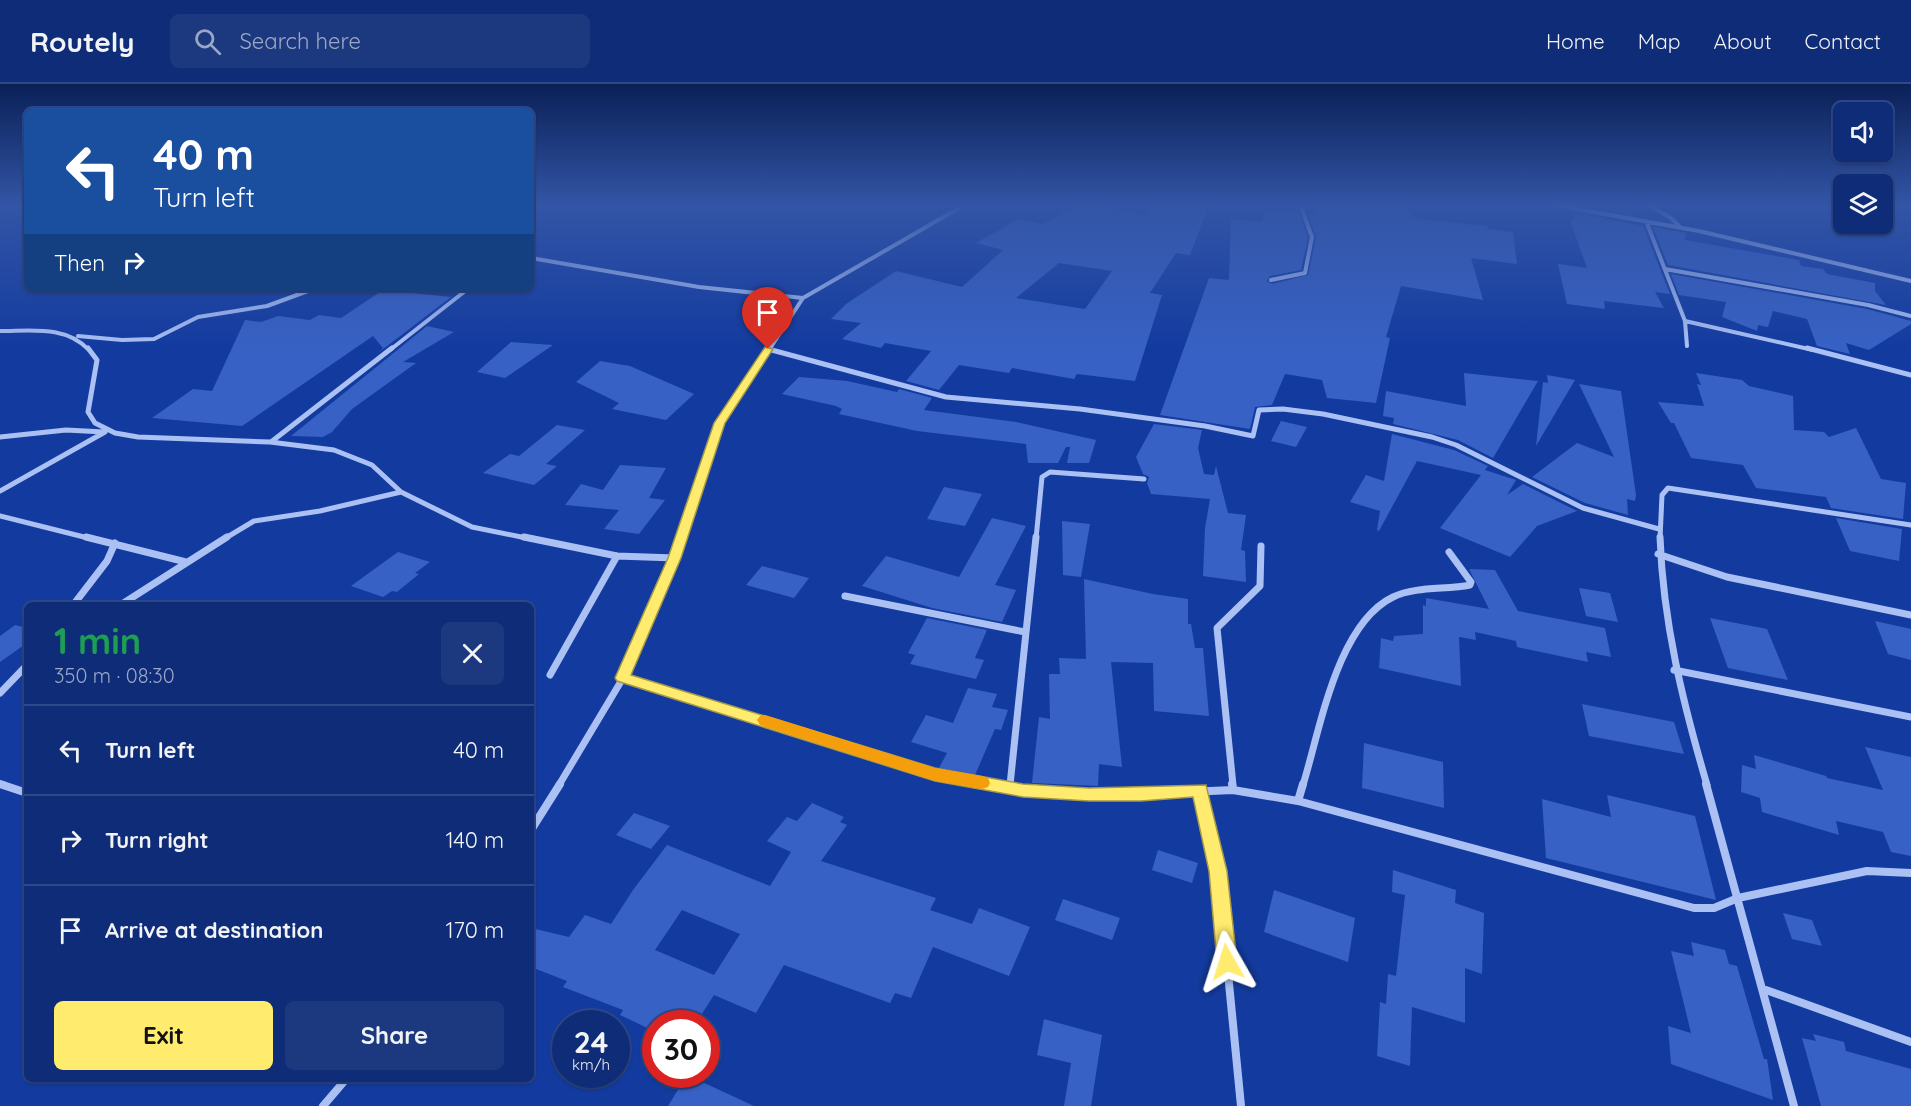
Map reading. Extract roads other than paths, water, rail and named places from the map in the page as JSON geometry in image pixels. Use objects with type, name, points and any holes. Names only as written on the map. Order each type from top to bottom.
[{"type":"street","points":[[534,825],[623,678],[675,558],[720,423],[803,298],[883,252]]},
{"type":"street","points":[[1271,280],[1305,273],[1309,252]]},
{"type":"street","points":[[1658,252],[1686,321],[1687,346]]},
{"type":"street","points":[[1788,252],[1911,280]]},
{"type":"street","points":[[534,258],[699,287],[803,298]]},
{"type":"street","points":[[1665,269],[1868,305],[1911,316]]},
{"type":"street","points":[[0,331],[52,331],[122,340],[154,339],[198,316],[267,306],[308,291]]},
{"type":"street","points":[[270,442],[465,291]]},
{"type":"street","points":[[1686,321],[1770,339],[1911,375]]},
{"type":"street","points":[[73,335],[84,341],[97,360],[88,412],[95,423],[115,433]]},
{"type":"street","points":[[768,349],[946,397],[1080,409],[1205,426],[1253,436],[1259,410],[1299,410],[1363,421],[1446,441],[1582,508],[1659,529]]},
{"type":"street","points":[[0,437],[58,430],[115,433],[138,438],[270,442],[334,450],[357,457],[372,465],[401,492],[472,527],[617,556],[675,558]]},
{"type":"street","points":[[0,491],[105,432]]},
{"type":"street","points":[[1010,788],[1039,486],[1044,474],[1144,479]]},
{"type":"street","points":[[1794,1106],[1766,990],[1674,670],[1658,554],[1662,495],[1668,488],[1911,525]]},
{"type":"street","points":[[125,602],[254,521],[320,511],[401,492]]},
{"type":"street","points":[[0,516],[186,562]]},
{"type":"street","points":[[76,602],[107,561],[115,543]]},
{"type":"street","points":[[1233,790],[1217,628],[1260,586],[1262,546]]},
{"type":"street","points":[[1298,801],[1343,652],[1364,620],[1393,597],[1415,591],[1452,589],[1470,585],[1471,582],[1449,552]]},
{"type":"street","points":[[1658,554],[1727,577],[1911,615]]},
{"type":"street","points":[[550,675],[617,556]]},
{"type":"street","points":[[845,596],[1025,632]]},
{"type":"street","points":[[0,693],[24,668]]},
{"type":"street","points":[[1674,670],[1911,717]]},
{"type":"street","points":[[623,678],[935,774],[1010,788],[1089,794],[1233,790],[1298,801],[1671,903],[1714,908],[1738,898],[1867,871],[1911,873]]},
{"type":"street","points":[[0,784],[24,792]]},
{"type":"street","points":[[1200,790],[1218,871],[1241,1106]]},
{"type":"street","points":[[1766,990],[1911,1042]]},
{"type":"street","points":[[323,1106],[344,1082]]}]
